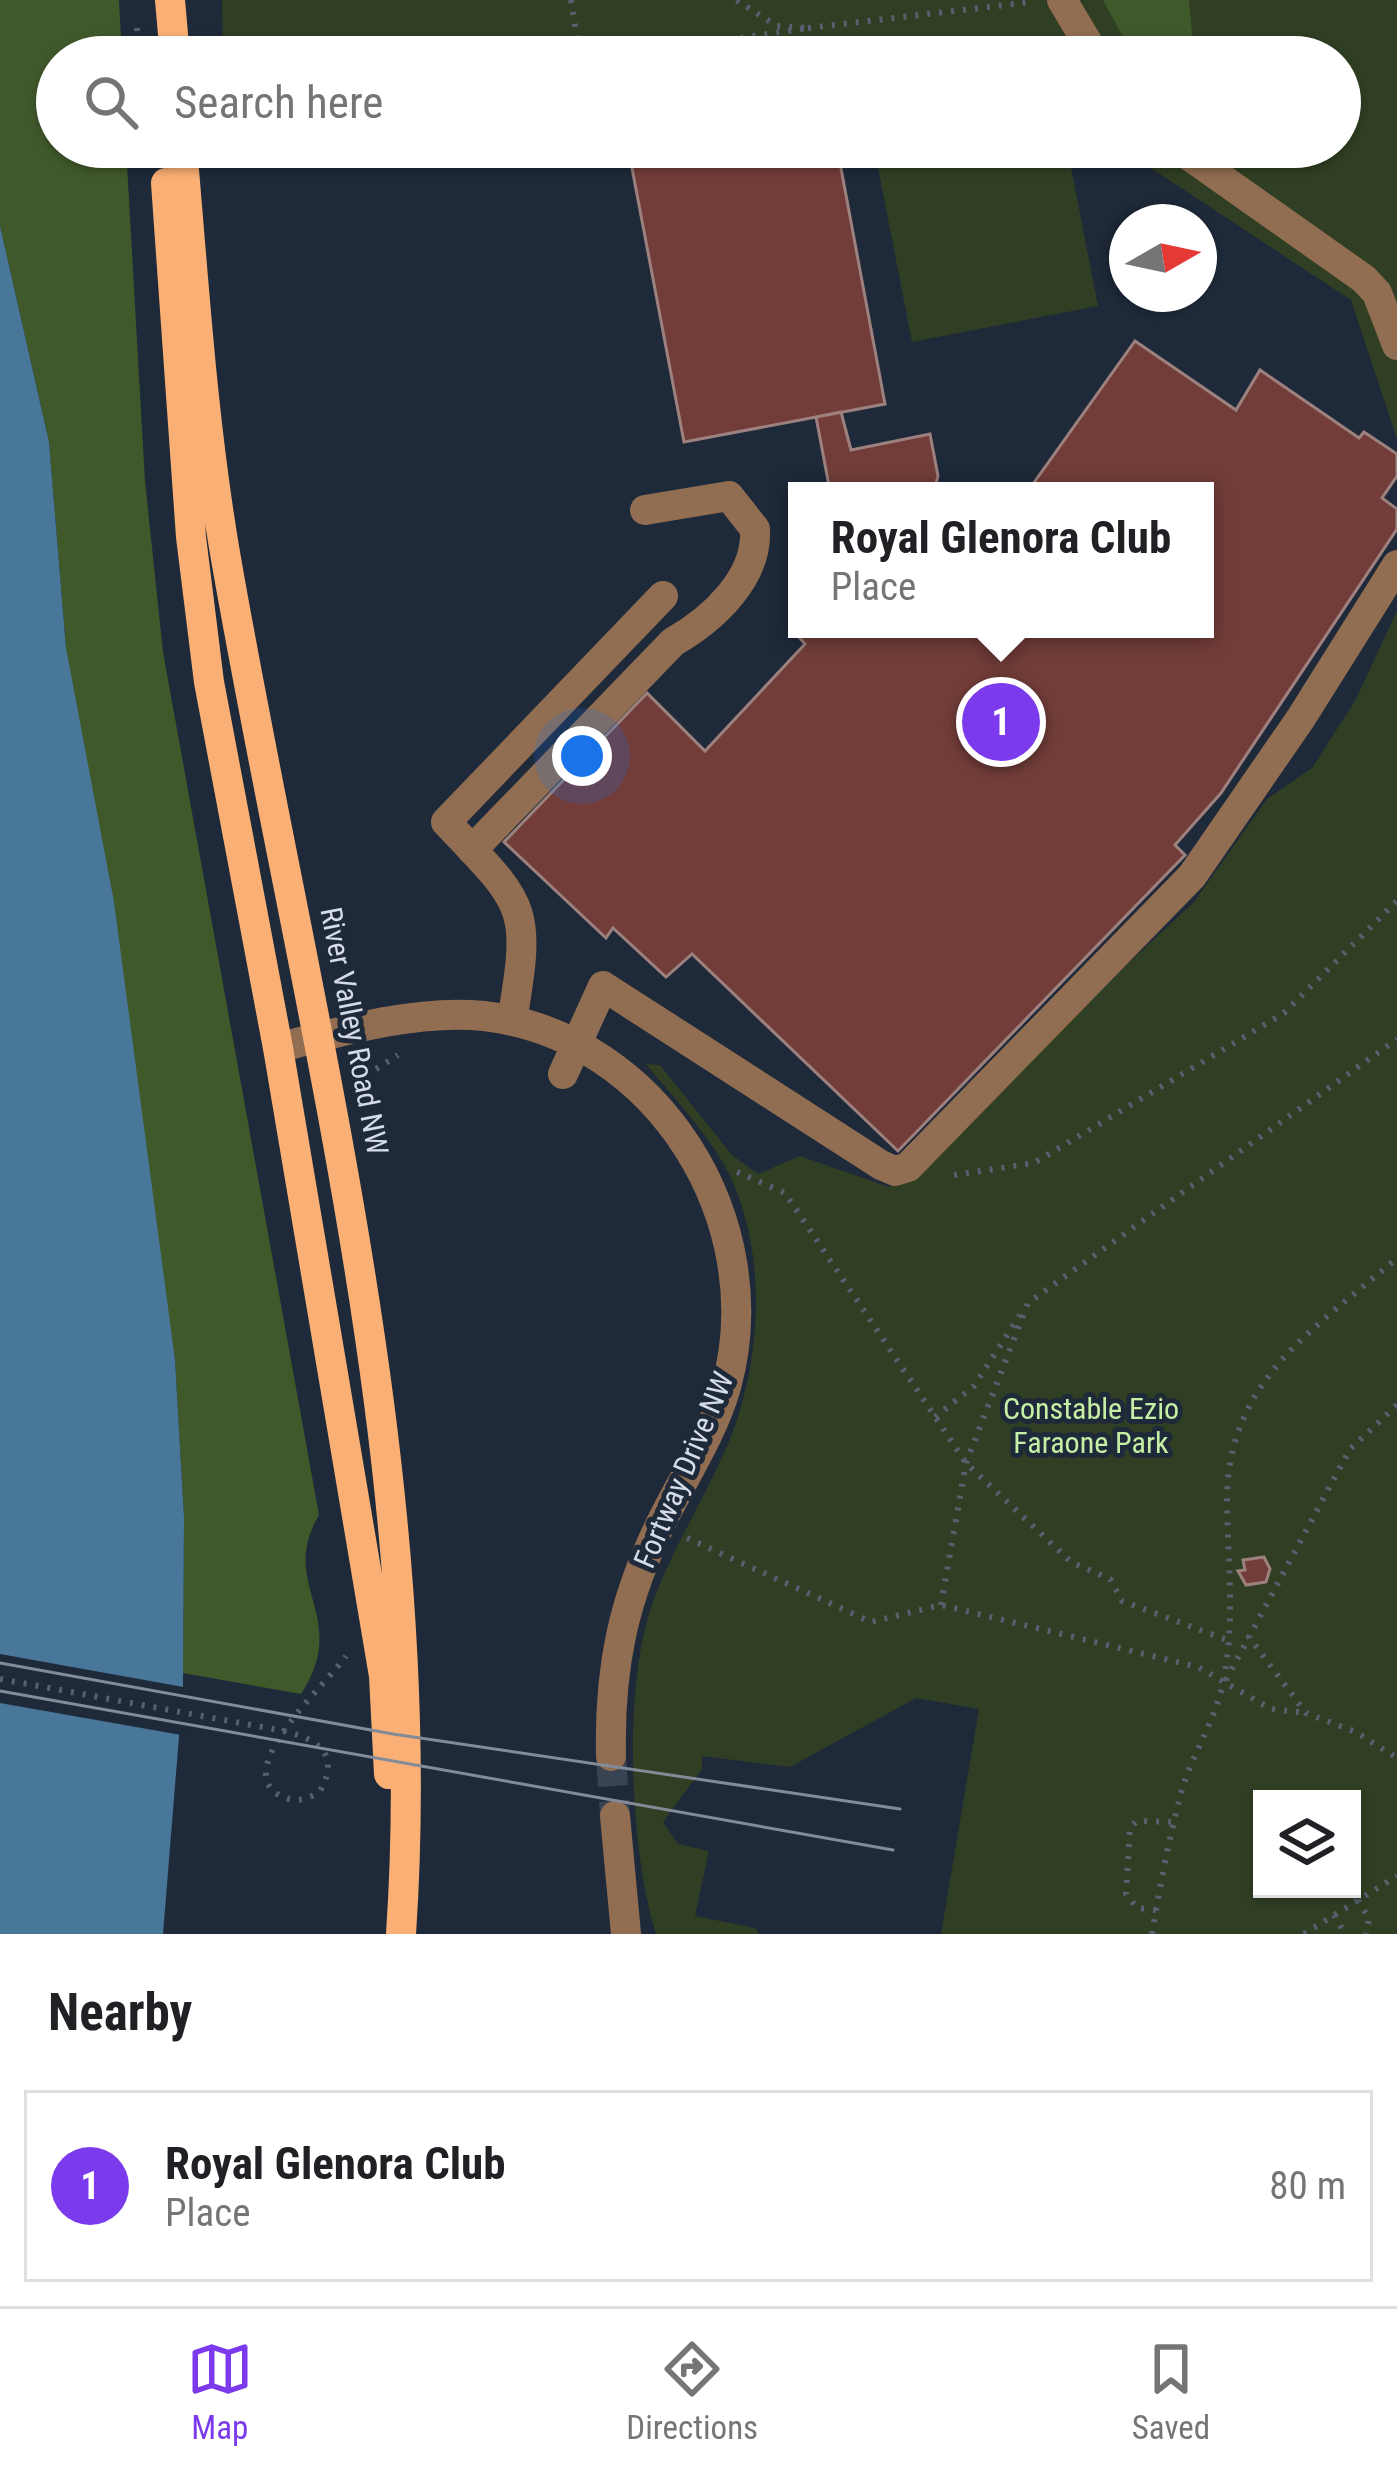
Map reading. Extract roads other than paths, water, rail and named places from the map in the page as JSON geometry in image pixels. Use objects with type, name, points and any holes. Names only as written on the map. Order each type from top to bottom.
[{"type":"main road","points":[[164,36],[166,0]]},
{"type":"main road","points":[[166,0],[172,36]]},
{"type":"main road","name":"River Valley Road NW","points":[[166,168],[191,537],[206,661],[278,1048],[384,1676],[398,1934]]},
{"type":"main road","name":"River Valley Road NW","points":[[184,168],[200,368],[225,550],[356,1237],[393,1542],[410,1794],[398,1934]]},
{"type":"street","points":[[1062,0],[1083,36]]},
{"type":"street","points":[[1208,168],[1364,279],[1377,293],[1397,345]]},
{"type":"street","points":[[472,850],[673,642],[708,619],[752,565],[755,529],[729,496],[646,510]]},
{"type":"street","points":[[563,1074],[574,1041],[603,986],[881,1166],[895,1171],[908,1167],[1192,876],[1301,718],[1397,565]]},
{"type":"street","points":[[512,1021],[525,948],[523,913],[508,887],[446,822],[663,596],[673,642]]},
{"type":"street","name":"Fortway Drive NW","points":[[278,1048],[458,1015],[512,1021],[574,1041],[642,1089],[689,1150],[725,1220],[739,1303],[725,1390],[660,1525],[619,1632],[610,1684],[611,1756]]},
{"type":"street","points":[[615,1816],[626,1934]]},
{"type":"water","points":[[0,226],[49,442],[66,648],[114,902],[175,1360],[184,1517],[183,1687],[163,1934],[0,1934]]},
{"type":"tunnel","points":[[611,1756],[615,1816]]},
{"type":"tram line","points":[[0,1663],[393,1734],[900,1809]]},
{"type":"tram line","points":[[0,1691],[893,1850]]},
{"type":"place","name":"Royal Glenora Club","points":[[1001,722]]},
{"type":"park label","name":"Constable Ezio Faraone Park","points":[[1091,1426]]}]
